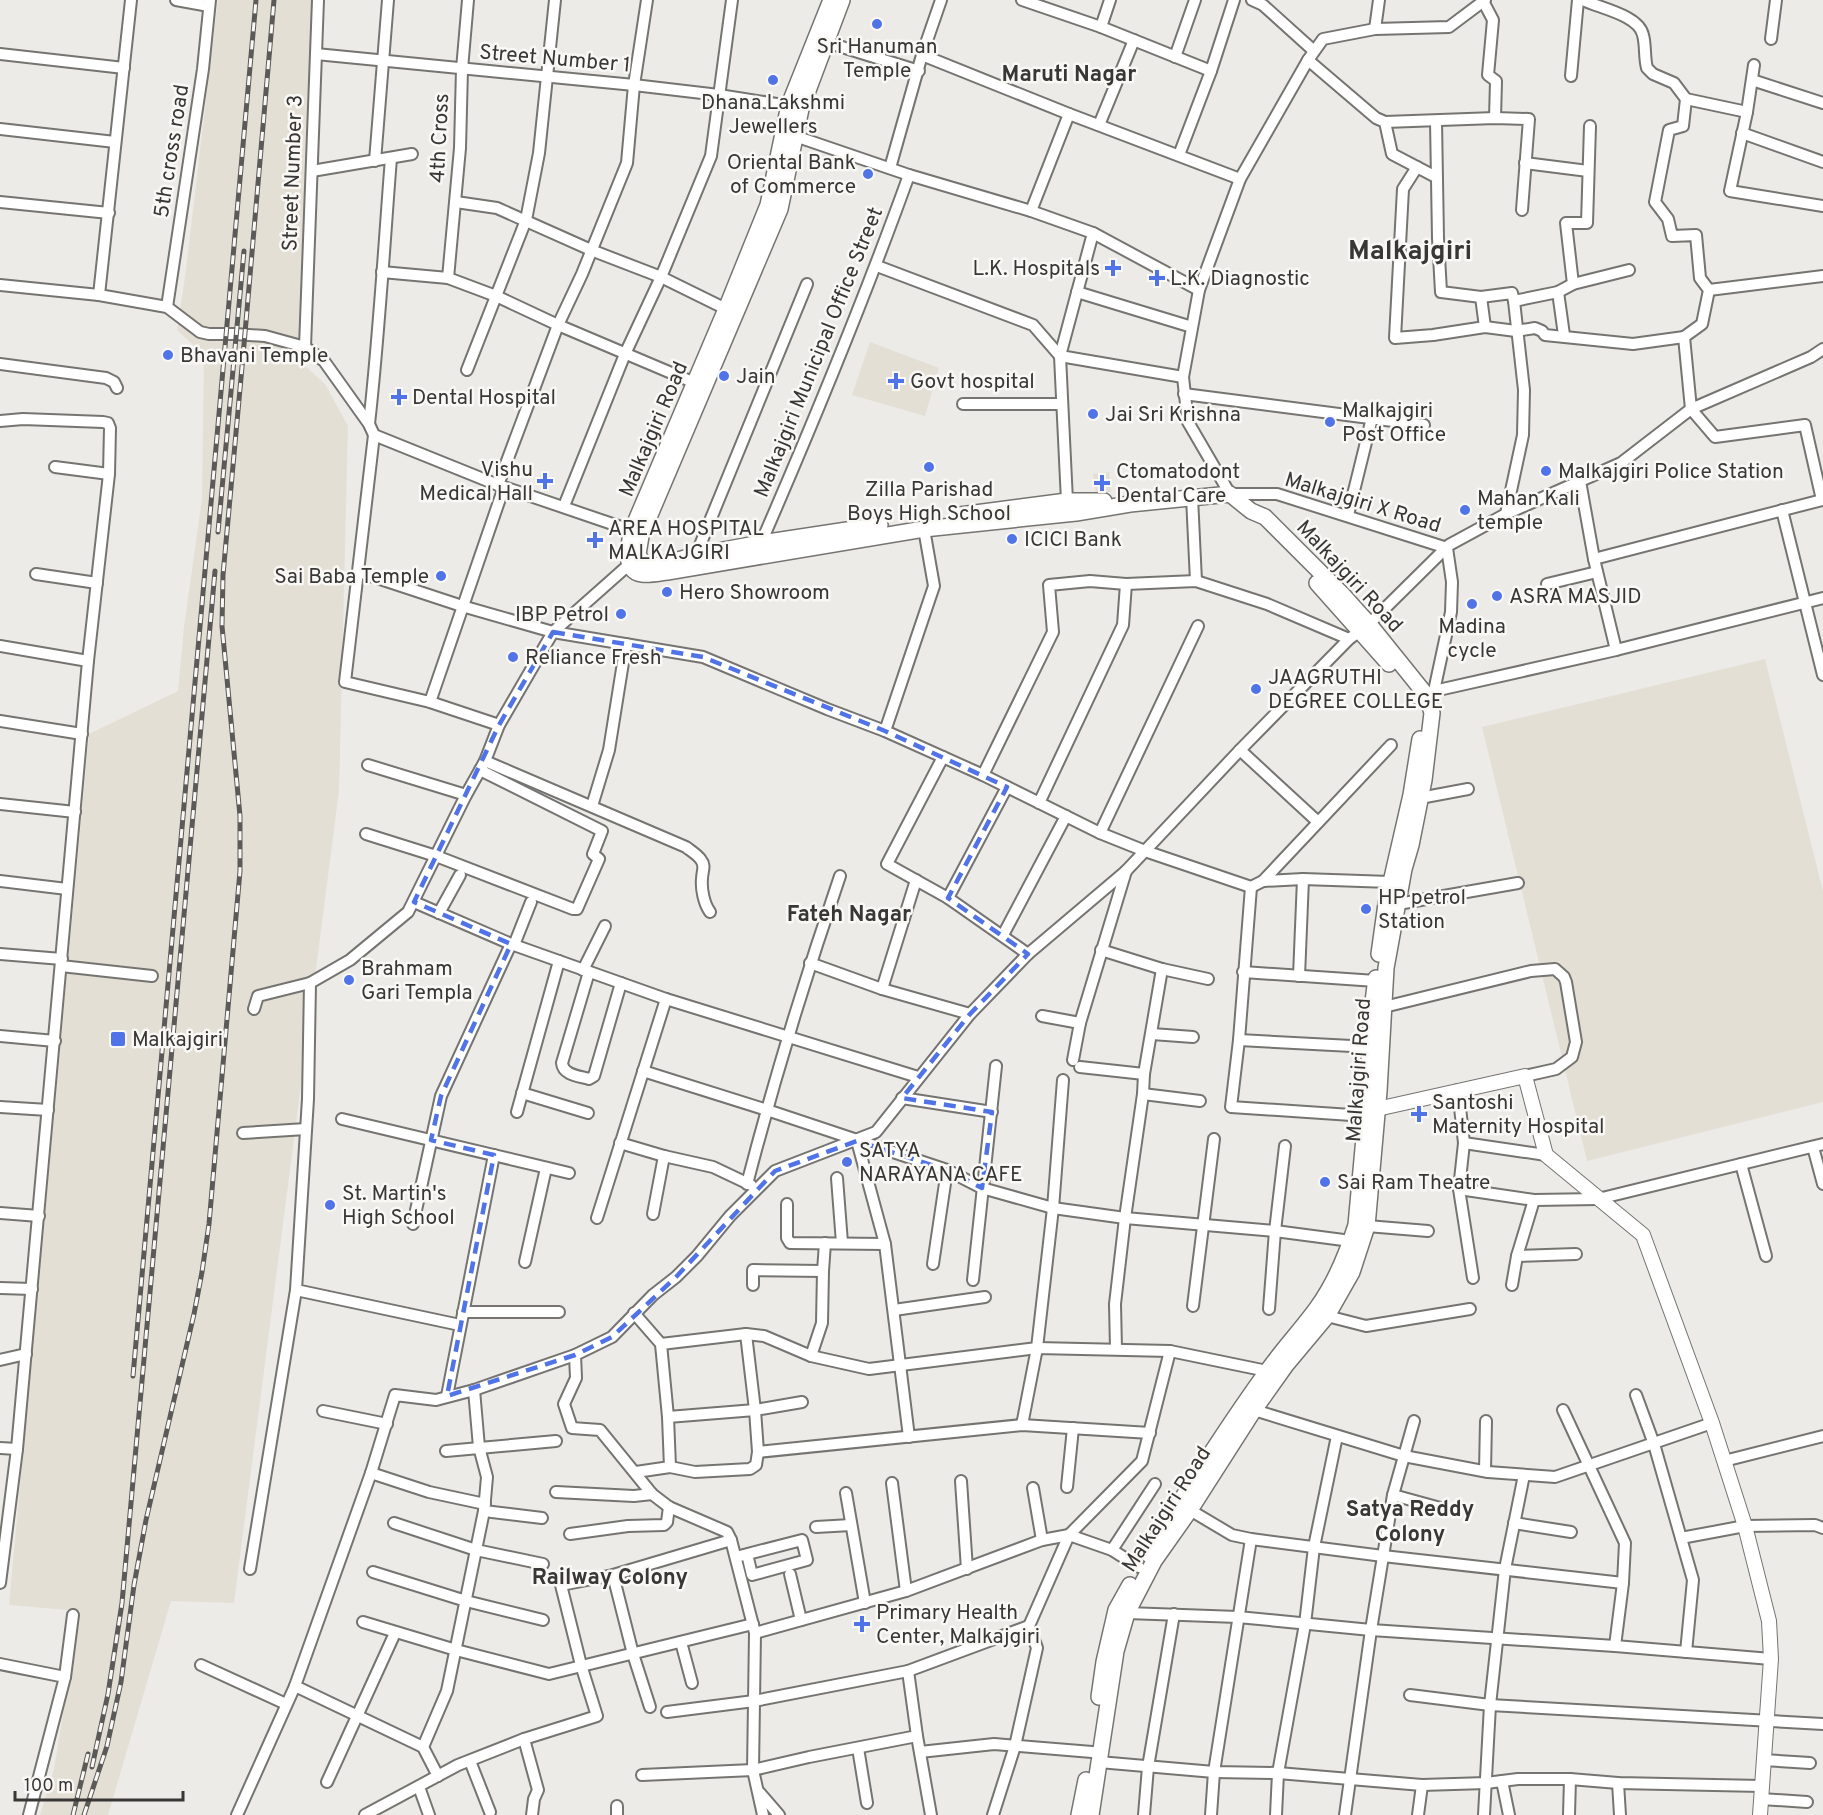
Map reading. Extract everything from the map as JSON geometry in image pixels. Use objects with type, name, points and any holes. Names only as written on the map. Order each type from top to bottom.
[{"type":"main road","name":"Malkajgiri Road","points":[[637,532],[695,383],[717,344],[726,309],[768,205],[795,107],[831,0]]},
{"type":"main road","name":"Malkajgiri Road","points":[[795,107],[826,42],[842,0]]},
{"type":"main road","name":"Malkajgiri Road","points":[[634,561],[629,544],[637,532],[717,344],[780,209],[789,134]]},
{"type":"main road","name":"Malkajgiri Road","points":[[1090,1815],[1104,1662],[1139,1567],[1266,1371],[1318,1307],[1336,1276],[1351,1241],[1356,1225],[1384,1032],[1386,968],[1431,731],[1432,713],[1427,696],[1360,631],[1288,551],[1256,524],[1251,511],[1230,494]]},
{"type":"main road","points":[[1130,504],[1067,501],[902,522],[761,543],[696,555],[660,565],[649,566],[634,561],[635,572],[641,574],[667,572],[924,529],[1230,494]]},
{"type":"main road","name":"Malkajgiri Road","points":[[1121,1612],[1254,1410],[1286,1365],[1327,1316],[1352,1272],[1367,1226],[1372,1113],[1371,1047],[1376,981],[1390,882],[1411,795],[1427,696]]},
{"type":"main road","name":"Malkajgiri Road","points":[[1079,1815],[1095,1757]]},
{"type":"street","points":[[99,295],[131,0]]},
{"type":"street","points":[[176,0],[209,3]]},
{"type":"street","name":"Street Number 3","points":[[305,347],[318,0]]},
{"type":"street","points":[[375,161],[388,0]]},
{"type":"street","name":"4th Cross","points":[[448,278],[460,148],[462,69],[468,0]]},
{"type":"street","points":[[467,370],[526,220],[539,153],[555,0]]},
{"type":"street","points":[[430,702],[501,486],[558,325],[582,274],[627,163],[634,85],[647,0]]},
{"type":"street","points":[[564,506],[711,156],[732,0]]},
{"type":"street","points":[[890,168],[922,55],[941,0]]},
{"type":"street","points":[[1101,27],[1110,0]]},
{"type":"street","points":[[1175,57],[1195,0]]},
{"type":"street","points":[[1179,155],[1211,71],[1234,0]]},
{"type":"street","points":[[1252,0],[1263,2],[1311,55],[1376,118],[1384,122],[1529,119],[1522,210]]},
{"type":"street","points":[[1375,29],[1379,0]]},
{"type":"street","points":[[1571,76],[1580,0],[1636,22],[1643,33],[1647,68],[1653,74],[1674,83],[1686,99],[1747,112]]},
{"type":"street","points":[[1771,39],[1776,0]]},
{"type":"street","points":[[1025,1],[1101,27],[1211,71]]},
{"type":"street","points":[[1230,494],[1188,422],[1183,377],[1192,327],[1199,290],[1240,179],[1311,55],[1323,39],[1375,29],[1449,27],[1484,1],[1493,20],[1488,75],[1496,81],[1495,118]]},
{"type":"street","name":"5th cross road","points":[[166,307],[203,69],[209,3]]},
{"type":"street","points":[[1099,125],[1134,40]]},
{"type":"street","points":[[826,42],[919,71]]},
{"type":"street","points":[[0,54],[124,68]]},
{"type":"street","name":"Street Number 1","points":[[316,54],[634,85],[795,107]]},
{"type":"street","points":[[922,55],[1240,179]]},
{"type":"street","points":[[1754,65],[1747,112],[1730,191],[1823,206]]},
{"type":"street","points":[[1752,80],[1822,100]]},
{"type":"street","points":[[1418,167],[1402,189],[1395,338],[1485,327],[1516,331],[1535,328],[1545,334],[1633,344],[1684,337],[1702,324],[1709,290],[1700,278],[1696,235],[1672,236],[1668,219],[1655,202],[1669,130],[1683,126],[1686,99]]},
{"type":"street","points":[[1031,211],[1069,114]]},
{"type":"street","points":[[1436,121],[1441,292],[1481,297],[1512,293],[1514,301],[1524,390],[1523,435],[1506,514]]},
{"type":"street","points":[[1384,122],[1392,154],[1436,177]]},
{"type":"street","points":[[1573,284],[1566,223],[1587,223],[1590,126]]},
{"type":"street","points":[[0,129],[115,142]]},
{"type":"street","points":[[1742,133],[1823,162]]},
{"type":"street","points":[[789,134],[909,176],[1031,211],[1094,233],[1199,290]]},
{"type":"street","points":[[312,171],[412,154]]},
{"type":"street","points":[[391,158],[381,272],[372,430],[359,572],[345,682],[430,702],[499,725]]},
{"type":"street","points":[[1525,163],[1588,171]]},
{"type":"street","name":"Malkajgiri Municipal Office Street","points":[[761,543],[816,416],[909,176]]},
{"type":"street","points":[[0,202],[109,213]]},
{"type":"street","points":[[456,202],[497,208],[591,250],[662,277],[726,309]]},
{"type":"street","points":[[1067,501],[1060,356],[1094,233]]},
{"type":"street","points":[[876,266],[1033,325],[1060,356],[1183,377]]},
{"type":"street","points":[[1514,301],[1558,292],[1573,284],[1629,270]]},
{"type":"street","points":[[381,272],[448,278],[496,296],[695,383]]},
{"type":"street","points":[[1709,290],[1823,276]]},
{"type":"street","points":[[696,555],[807,284]]},
{"type":"street","points":[[0,285],[99,295],[166,307],[200,332],[265,336],[305,347],[324,361],[372,430],[501,486],[637,532]]},
{"type":"street","points":[[1077,292],[1192,327]]},
{"type":"street","points":[[1558,292],[1564,335]]},
{"type":"street","points":[[1481,297],[1485,327]]},
{"type":"street","points":[[1594,559],[1822,500],[1805,424],[1715,437],[1691,409],[1684,337]]},
{"type":"street","points":[[237,1815],[295,1686],[371,1473],[395,1395],[436,1400],[474,1390],[574,1355],[612,1337],[634,1313],[697,1256],[752,1186],[775,1171],[876,1132],[970,1014],[1028,954],[1126,871],[1240,750],[1447,548],[1506,514],[1621,463],[1691,409],[1811,357],[1823,349]]},
{"type":"street","points":[[0,364],[106,378],[114,382],[117,388]]},
{"type":"street","points":[[1184,394],[1424,425]]},
{"type":"street","points":[[963,404],[1062,404]]},
{"type":"street","points":[[1348,515],[1372,418]]},
{"type":"street","points":[[0,421],[23,419],[103,422],[108,423],[110,428],[104,532],[88,661],[17,1449],[0,1583]]},
{"type":"street","points":[[55,467],[109,474]]},
{"type":"street","points":[[1580,481],[1594,559],[1616,650]]},
{"type":"street","name":"Malkajgiri X Road","points":[[1230,494],[1277,494],[1447,548],[1452,582],[1451,612],[1427,696]]},
{"type":"street","points":[[1192,497],[1196,581]]},
{"type":"street","points":[[1782,510],[1823,675]]},
{"type":"street","points":[[885,731],[934,586],[924,529]]},
{"type":"street","points":[[254,1009],[258,996],[310,983],[350,960],[408,912],[482,765],[499,725],[553,632],[634,561]]},
{"type":"street","points":[[359,572],[462,606],[553,632],[704,657],[944,757],[1100,833],[1144,851],[1251,888],[1263,881],[1390,745]]},
{"type":"street","points":[[1547,584],[1597,572]]},
{"type":"street","points":[[36,574],[97,583]]},
{"type":"street","points":[[983,775],[1053,632],[1048,585],[1090,581],[1126,584],[1196,581],[1360,631]]},
{"type":"street","points":[[1039,803],[1123,625],[1126,584]]},
{"type":"street","points":[[1427,696],[1823,598]]},
{"type":"street","points":[[1100,833],[1198,626]]},
{"type":"street","points":[[592,806],[609,750],[626,644]]},
{"type":"street","points":[[0,646],[88,661]]},
{"type":"street","points":[[0,721],[82,734]]},
{"type":"street","points":[[1240,750],[1317,822]]},
{"type":"street","points":[[944,757],[887,864],[948,898],[1028,954]]},
{"type":"street","points":[[369,765],[466,795]]},
{"type":"street","points":[[482,765],[592,806],[686,847],[701,858],[704,867],[702,887],[706,907],[710,912]]},
{"type":"street","points":[[366,834],[436,856],[577,909],[599,859],[593,854],[602,831],[482,765]]},
{"type":"street","points":[[948,898],[1007,787]]},
{"type":"street","points":[[1420,798],[1468,789]]},
{"type":"street","points":[[0,804],[75,812]]},
{"type":"street","points":[[1003,935],[1066,816]]},
{"type":"street","points":[[1126,871],[1080,1023],[1077,1064],[1144,1074]]},
{"type":"street","points":[[439,913],[460,875]]},
{"type":"street","points":[[752,1186],[767,1110],[810,963],[840,876]]},
{"type":"street","points":[[1263,881],[1303,879],[1390,882]]},
{"type":"street","points":[[1299,976],[1303,879]]},
{"type":"street","points":[[882,988],[916,880]]},
{"type":"street","points":[[0,881],[67,889]]},
{"type":"street","points":[[1398,904],[1518,883]]},
{"type":"street","points":[[1251,888],[1239,1040],[1231,1107],[1372,1113],[1458,1090],[1556,1069],[1572,1057],[1576,1042],[1566,982],[1555,969],[1531,971],[1384,1007]]},
{"type":"street","points":[[414,902],[512,944],[666,999],[918,1077]]},
{"type":"street","points":[[413,1224],[441,1096],[531,902]]},
{"type":"street","points":[[605,926],[586,971],[562,1063],[562,1068],[566,1072],[589,1078],[594,1076],[621,983]]},
{"type":"street","points":[[1101,950],[1162,969],[1208,979]]},
{"type":"street","points":[[0,954],[152,976]]},
{"type":"street","points":[[517,1112],[558,961]]},
{"type":"street","points":[[810,963],[882,988],[970,1014]]},
{"type":"street","points":[[1116,1349],[1114,1304],[1144,1074],[1162,969]]},
{"type":"street","points":[[1243,972],[1376,981]]},
{"type":"street","points":[[250,1569],[296,1290],[308,1100],[310,983]]},
{"type":"street","points":[[597,1218],[666,999]]},
{"type":"street","points":[[1042,1016],[1080,1023]]},
{"type":"street","points":[[1152,1034],[1193,1037]]},
{"type":"street","points":[[0,1036],[55,1041]]},
{"type":"street","points":[[1239,1040],[1371,1047]]},
{"type":"street","points":[[973,1280],[996,1066]]},
{"type":"street","points":[[643,1071],[947,1170],[982,1188],[1053,1208],[1125,1218],[1275,1231],[1351,1241]]},
{"type":"street","points":[[1526,1076],[1546,1155]]},
{"type":"street","points":[[1022,1425],[1037,1348],[1053,1208],[1064,1080]]},
{"type":"street","points":[[1458,1090],[1464,1143],[1459,1189],[1473,1278]]},
{"type":"street","points":[[522,1093],[588,1113]]},
{"type":"street","points":[[1143,1094],[1200,1101]]},
{"type":"street","points":[[902,1098],[992,1112]]},
{"type":"street","points":[[0,1107],[48,1110]]},
{"type":"street","points":[[342,1119],[569,1173]]},
{"type":"street","points":[[243,1133],[306,1129]]},
{"type":"street","points":[[1193,1306],[1214,1139]]},
{"type":"street","points":[[857,1141],[885,1244],[909,1437]]},
{"type":"street","points":[[620,1143],[713,1167],[752,1186]]},
{"type":"street","points":[[1464,1143],[1546,1155],[1644,1235],[1712,1423],[1745,1526],[1770,1622],[1771,1659],[1760,1815]]},
{"type":"street","points":[[1269,1309],[1285,1146]]},
{"type":"street","points":[[1459,1189],[1534,1200],[1599,1199],[1818,1146],[1823,1184]]},
{"type":"street","points":[[447,1396],[494,1155]]},
{"type":"street","points":[[653,1214],[664,1156]]},
{"type":"street","points":[[1741,1164],[1766,1256]]},
{"type":"street","points":[[525,1262],[546,1168]]},
{"type":"street","points":[[933,1264],[947,1170]]},
{"type":"street","points":[[837,1178],[842,1243]]},
{"type":"street","points":[[1512,1285],[1517,1256],[1534,1200]]},
{"type":"street","points":[[787,1204],[788,1241],[793,1243],[885,1244]]},
{"type":"street","points":[[0,1213],[39,1216]]},
{"type":"street","points":[[1367,1226],[1428,1231]]},
{"type":"street","points":[[811,1356],[822,1323],[825,1243]]},
{"type":"street","points":[[1517,1256],[1576,1254]]},
{"type":"street","points":[[753,1285],[753,1270],[823,1271]]},
{"type":"street","points":[[0,1288],[32,1289]]},
{"type":"street","points":[[296,1290],[460,1325]]},
{"type":"street","points":[[894,1310],[985,1297]]},
{"type":"street","points":[[1327,1316],[1366,1326],[1470,1309]]},
{"type":"street","points":[[463,1312],[559,1312]]},
{"type":"street","points":[[634,1313],[661,1344],[670,1467]]},
{"type":"street","points":[[661,1344],[746,1334],[764,1336],[811,1356],[868,1369],[1037,1348],[1170,1351],[1266,1371]]},
{"type":"street","points":[[636,1472],[670,1467],[695,1472],[750,1469],[756,1465],[758,1452],[755,1410],[746,1334]]},
{"type":"street","points":[[993,1815],[1015,1746],[1037,1648],[1029,1626],[1068,1535],[1142,1461],[1170,1351]]},
{"type":"street","points":[[0,1360],[26,1354]]},
{"type":"street","points":[[574,1355],[576,1378],[564,1404],[572,1428],[600,1431],[652,1494],[669,1507],[727,1532],[752,1575],[807,1560],[802,1540],[741,1555]]},
{"type":"street","points":[[423,1747],[447,1691],[484,1508],[487,1476],[479,1447],[474,1390]]},
{"type":"street","points":[[1636,1395],[1654,1444],[1693,1580],[1686,1652]]},
{"type":"street","points":[[668,1417],[755,1410],[802,1402]]},
{"type":"street","points":[[1254,1410],[1404,1456],[1485,1471],[1555,1477],[1712,1423]]},
{"type":"street","points":[[1563,1410],[1625,1543],[1615,1647]]},
{"type":"street","points":[[324,1411],[387,1424]]},
{"type":"street","points":[[1346,1815],[1371,1630],[1393,1495],[1414,1421]]},
{"type":"street","points":[[1485,1471],[1486,1421]]},
{"type":"street","points":[[758,1452],[1022,1425],[1150,1433]]},
{"type":"street","points":[[1067,1487],[1073,1428]]},
{"type":"street","points":[[1276,1815],[1278,1773],[1305,1624],[1314,1547],[1337,1436]]},
{"type":"street","points":[[1724,1461],[1823,1436]]},
{"type":"street","points":[[446,1451],[556,1441]]},
{"type":"street","points":[[0,1448],[17,1449]]},
{"type":"street","points":[[371,1473],[484,1508],[542,1518]]},
{"type":"street","points":[[1484,1815],[1490,1705],[1505,1569],[1524,1475]]},
{"type":"street","points":[[961,1481],[967,1569]]},
{"type":"street","points":[[892,1484],[906,1592]]},
{"type":"street","points":[[1112,1550],[1155,1484]]},
{"type":"street","points":[[1033,1488],[1042,1540]]},
{"type":"street","points":[[556,1492],[634,1496],[652,1494]]},
{"type":"street","points":[[846,1493],[865,1603]]},
{"type":"street","points":[[1393,1495],[1444,1509]]},
{"type":"street","points":[[570,1534],[628,1526],[664,1525],[667,1522],[669,1507]]},
{"type":"street","points":[[1190,1510],[1232,1535],[1251,1539],[1623,1582]]},
{"type":"street","points":[[394,1523],[476,1550],[543,1564]]},
{"type":"street","points":[[1514,1523],[1571,1532]]},
{"type":"street","points":[[816,1527],[851,1525]]},
{"type":"street","points":[[1681,1538],[1745,1526],[1815,1525],[1823,1528]]},
{"type":"street","points":[[363,1622],[395,1633],[549,1674],[681,1642],[801,1620],[865,1603],[906,1592],[1042,1540],[1068,1535],[1112,1550],[1139,1567]]},
{"type":"street","points":[[1211,1815],[1214,1772],[1251,1539]]},
{"type":"street","points":[[365,1815],[470,1761],[524,1739],[597,1716],[581,1665],[561,1585],[613,1575],[731,1540]]},
{"type":"street","points":[[741,1555],[754,1628],[753,1770],[763,1815]]},
{"type":"street","points":[[373,1572],[466,1601],[543,1620]]},
{"type":"street","points":[[790,1574],[801,1620]]},
{"type":"street","points":[[613,1575],[633,1654],[650,1707]]},
{"type":"street","points":[[1121,1612],[1238,1617],[1371,1630],[1771,1659]]},
{"type":"street","points":[[1144,1815],[1148,1767],[1174,1614]]},
{"type":"street","points":[[29,1815],[65,1677],[73,1615]]},
{"type":"street","points":[[667,1712],[754,1701],[908,1671],[1029,1626]]},
{"type":"street","points":[[327,1782],[395,1633]]},
{"type":"street","points":[[681,1642],[692,1683]]},
{"type":"street","points":[[0,1664],[65,1677]]},
{"type":"street","points":[[201,1665],[286,1704]]},
{"type":"street","points":[[908,1671],[931,1815]]},
{"type":"street","points":[[295,1686],[423,1747],[438,1776]]},
{"type":"street","points":[[1410,1695],[1490,1705],[1823,1724]]},
{"type":"street","points":[[642,1775],[753,1770],[917,1736]]},
{"type":"street","points":[[524,1739],[538,1790],[532,1815]]},
{"type":"street","points":[[920,1752],[994,1744],[1095,1757],[1148,1767],[1214,1772],[1278,1773],[1422,1785],[1486,1783],[1518,1779],[1570,1779],[1761,1792],[1807,1802]]},
{"type":"street","points":[[858,1748],[867,1803]]},
{"type":"street","points":[[1763,1760],[1810,1763]]},
{"type":"street","points":[[470,1761],[490,1812]]},
{"type":"street","points":[[1569,1815],[1570,1779]]},
{"type":"street","points":[[1502,1782],[1509,1815]]},
{"type":"street","points":[[1617,1783],[1620,1815]]},
{"type":"street","points":[[1418,1815],[1422,1785]]},
{"type":"street","points":[[419,1787],[429,1815]]},
{"type":"street","points":[[758,1790],[779,1815]]},
{"type":"highlighted area","points":[[553,632],[703,657],[885,731],[1007,787],[948,898],[1028,954],[970,1014],[902,1098],[992,1112],[982,1188],[947,1170],[857,1141],[775,1171],[676,1277],[612,1337],[575,1355],[447,1396],[494,1155],[431,1140],[441,1096],[511,944],[414,902],[499,725]]},
{"type":"shaded area","points":[[218,0],[312,0],[301,362],[325,384],[348,426],[339,791],[234,1603],[171,1601],[108,1815],[40,1815],[54,1769],[80,1611],[9,1605],[89,734],[178,691],[184,627],[202,499],[204,355],[177,330]]},
{"type":"shaded area","name":"Govt hospital","points":[[870,342],[939,368],[925,416],[852,395]]},
{"type":"shaded area","name":"Ctomatodont Dental Care","points":[[1109,472],[1111,492],[1096,494],[1093,474]]},
{"type":"shaded area","points":[[1765,659],[1823,891],[1823,1102],[1587,1161],[1482,727]]},
{"type":"railway","points":[[133,1376],[256,0]]},
{"type":"railway","points":[[84,1815],[107,1746],[121,1682],[134,1585],[146,1520],[194,1314],[209,1224],[240,871],[240,816],[222,626],[223,575],[274,0]]},
{"type":"railway","points":[[218,532],[244,251]]},
{"type":"railway","points":[[92,1767],[108,1694],[122,1603],[215,571]]},
{"type":"railway","points":[[73,1815],[88,1754]]},
{"type":"place","name":"Sri Hanuman Temple","points":[[877,24]]},
{"type":"place","name":"Dhana Lakshmi Jewellers","points":[[773,80]]},
{"type":"place","name":"Oriental Bank of Commerce","points":[[868,174]]},
{"type":"place","name":"L.K. Hospitals","points":[[1113,268]]},
{"type":"place","name":"L.K. Diagnostic","points":[[1157,278]]},
{"type":"place","name":"Bhavani Temple","points":[[168,355]]},
{"type":"place","name":"Jain","points":[[724,376]]},
{"type":"place","name":"Govt hospital","points":[[896,381]]},
{"type":"place","name":"Dental Hospital","points":[[399,397]]},
{"type":"place","name":"Jai Sri Krishna","points":[[1093,414]]},
{"type":"place","name":"Malkajgiri Post Office","points":[[1330,422]]},
{"type":"place","name":"Zilla Parishad Boys High School","points":[[929,467]]},
{"type":"place","name":"Malkajgiri Police Station","points":[[1546,471]]},
{"type":"place","name":"Vishu Medical Hall","points":[[545,481]]},
{"type":"place","name":"Ctomatodont Dental Care","points":[[1102,483]]},
{"type":"place","name":"Mahan Kali temple","points":[[1465,510]]},
{"type":"place","name":"ICICI Bank","points":[[1012,539]]},
{"type":"place","name":"AREA HOSPITAL MALKAJGIRI","points":[[595,540]]},
{"type":"place","name":"Sai Baba Temple","points":[[441,576]]},
{"type":"place","name":"Hero Showroom","points":[[667,592]]},
{"type":"place","name":"ASRA MASJID","points":[[1497,596]]},
{"type":"place","name":"Madina cycle","points":[[1472,604]]},
{"type":"place","name":"IBP Petrol","points":[[621,614]]},
{"type":"place","name":"Reliance Fresh","points":[[513,657]]},
{"type":"place","name":"JAAGRUTHI DEGREE COLLEGE","points":[[1256,689]]},
{"type":"place","name":"HP petrol Station","points":[[1366,909]]},
{"type":"place","name":"Brahmam Gari Templa","points":[[349,980]]},
{"type":"place","name":"Malkajgiri","points":[[118,1039]]},
{"type":"place","name":"Santoshi Maternity Hospital","points":[[1419,1114]]},
{"type":"place","name":"SATYA NARAYANA CAFE","points":[[847,1162]]},
{"type":"place","name":"Sai Ram Theatre","points":[[1325,1182]]},
{"type":"place","name":"St. Martin's High School","points":[[330,1205]]},
{"type":"place","name":"Primary Health Center, Malkajgiri","points":[[862,1624]]},
{"type":"district","name":"Maruti Nagar","points":[[1069,73]]},
{"type":"district","name":"Malkajgiri","points":[[1410,250]]},
{"type":"district","name":"Fateh Nagar","points":[[849,913]]},
{"type":"district","name":"Satya Reddy Colony","points":[[1410,1520]]},
{"type":"district","name":"Railway Colony","points":[[610,1576]]}]
